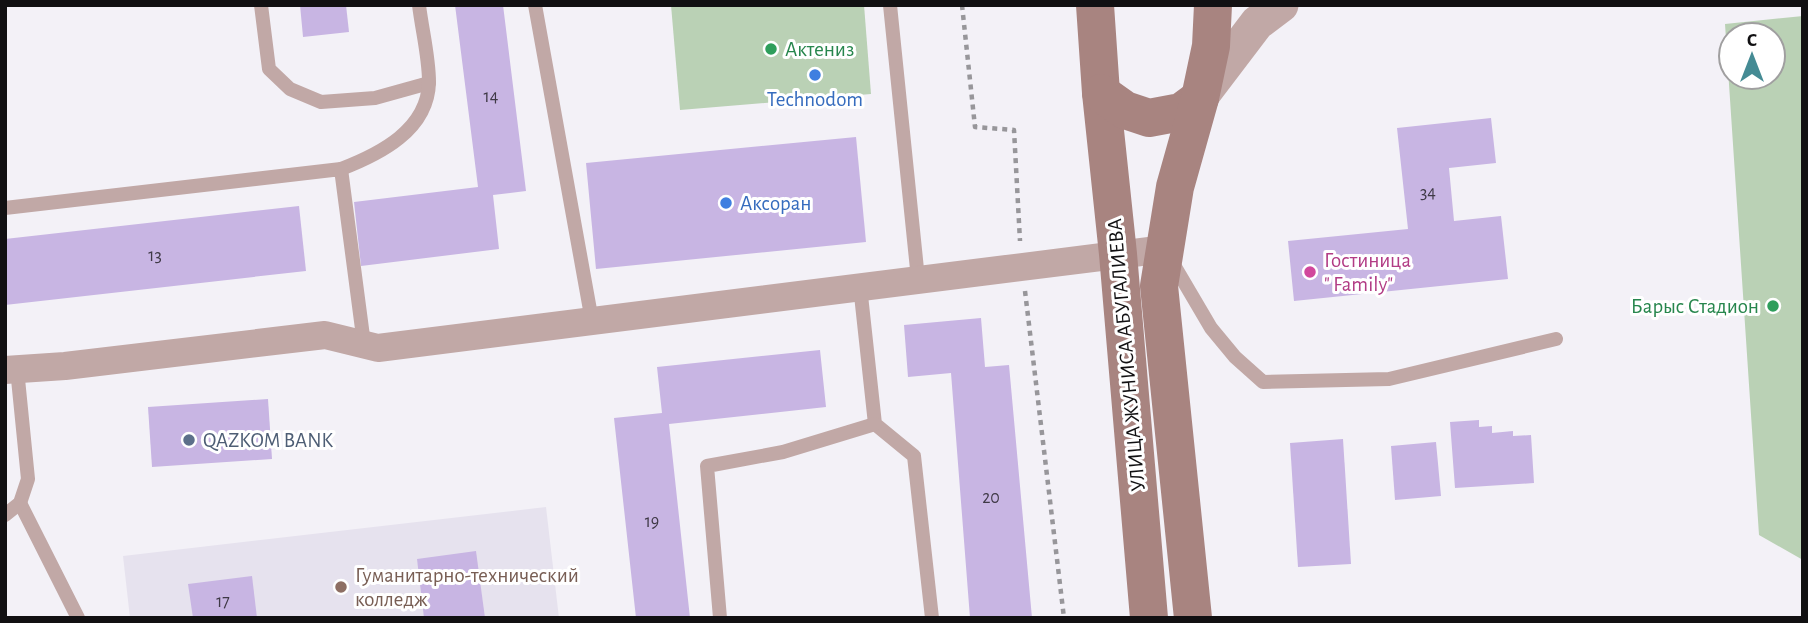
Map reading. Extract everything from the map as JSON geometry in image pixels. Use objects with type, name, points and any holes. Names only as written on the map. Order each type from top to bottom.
[{"type":"main road","name":"УЛИЦА ЖУНИСА АБУГАЛИЕВА","points":[[1095,5],[1149,618]]},
{"type":"main road","name":"УЛИЦА ЖУНИСА АБУГАЛИЕВА","points":[[1193,618],[1159,286],[1175,187],[1200,98],[1211,46],[1213,5]]},
{"type":"main road","points":[[1101,93],[1125,110],[1149,118],[1181,112],[1200,98]]},
{"type":"street","points":[[1200,98],[1257,23],[1281,5]]},
{"type":"street","points":[[11,370],[325,335],[378,348],[1165,249]]},
{"type":"lane","points":[[261,5],[269,69],[290,89],[321,102],[375,98],[429,83]]},
{"type":"lane","points":[[5,208],[341,169],[363,160],[401,137],[420,117],[429,83],[419,5]]},
{"type":"lane","points":[[534,5],[592,321]]},
{"type":"lane","points":[[890,5],[918,279]]},
{"type":"lane","points":[[341,169],[364,344]]},
{"type":"lane","points":[[1165,249],[1211,328],[1235,357],[1263,382],[1389,379],[1556,339]]},
{"type":"lane","points":[[860,286],[875,424],[914,456],[932,618]]},
{"type":"lane","points":[[5,516],[20,503],[28,479],[11,370]]},
{"type":"lane","points":[[720,618],[707,466],[783,452],[875,424]]},
{"type":"lane","points":[[20,503],[78,618]]},
{"type":"path","points":[[962,5],[975,127],[1014,130],[1022,266],[1064,618]]},
{"type":"shaded area","name":"Гуманитарно-технический колледж","points":[[546,507],[559,618],[130,618],[123,556]]},
{"type":"green space","name":"Актениз","points":[[671,5],[864,5],[871,94],[680,110]]},
{"type":"green space","name":"Барыс Стадион","points":[[1803,16],[1803,560],[1759,535],[1729,91],[1787,91],[1787,21],[1754,21]]},
{"type":"building","points":[[300,5],[346,5],[349,32],[303,37]]},
{"type":"building","points":[[455,5],[503,5],[526,191],[493,195],[499,249],[361,266],[354,202],[478,187]]},
{"type":"building","points":[[1491,118],[1496,163],[1449,168],[1454,221],[1501,216],[1508,279],[1294,301],[1288,241],[1408,229],[1397,128]]},
{"type":"building","name":"Аксоран","points":[[856,137],[866,242],[596,269],[586,163]]},
{"type":"building","points":[[299,206],[306,271],[5,305],[5,239]]},
{"type":"building","points":[[981,318],[985,367],[1009,365],[1032,618],[970,618],[951,373],[908,377],[904,325]]},
{"type":"building","points":[[820,350],[826,407],[669,424],[690,618],[636,618],[614,418],[662,413],[657,367]]},
{"type":"building","points":[[268,399],[272,459],[152,467],[148,407]]},
{"type":"building","points":[[1479,420],[1479,427],[1492,426],[1492,433],[1513,431],[1513,436],[1531,435],[1534,483],[1455,488],[1450,422]]},
{"type":"building","points":[[1343,439],[1351,564],[1298,567],[1290,443]]},
{"type":"building","points":[[1436,442],[1441,496],[1395,500],[1391,446]]},
{"type":"building","points":[[476,551],[485,618],[424,618],[417,559]]},
{"type":"building","points":[[252,576],[257,618],[193,618],[188,584]]},
{"type":"place","name":"Актениз","points":[[771,49]]},
{"type":"place","name":"Technodom","points":[[815,75]]},
{"type":"place","name":"Аксоран","points":[[726,203]]},
{"type":"place","name":"Гостиница \" Family\"","points":[[1310,272]]},
{"type":"place","name":"Барыс Стадион","points":[[1773,306]]},
{"type":"place","name":"QAZKOM BANK","points":[[189,440]]},
{"type":"place","name":"Гуманитарно-технический колледж","points":[[341,587]]}]
